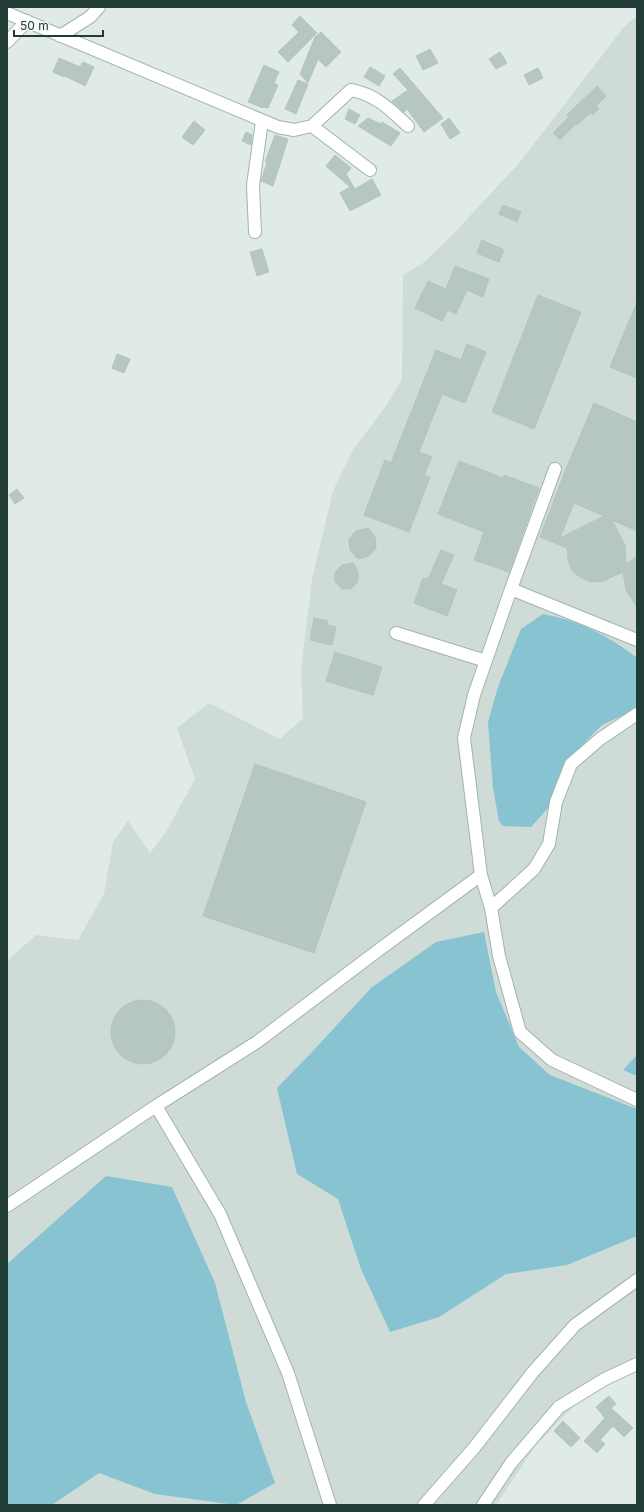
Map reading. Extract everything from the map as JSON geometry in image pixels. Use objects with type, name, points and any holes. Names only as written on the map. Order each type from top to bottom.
[{"type":"street","points":[[60,36],[90,16],[99,7]]},
{"type":"street","points":[[7,13],[262,121],[294,130],[312,126],[351,90],[362,92],[375,98],[408,126]]},
{"type":"street","points":[[7,42],[27,21]]},
{"type":"street","points":[[255,232],[253,185],[262,121]]},
{"type":"street","points":[[312,126],[370,170]]},
{"type":"street","points":[[555,469],[474,695],[464,738],[481,875],[491,908],[499,956],[520,1032],[552,1060],[637,1100]]},
{"type":"street","points":[[511,589],[637,640]]},
{"type":"street","points":[[396,633],[486,661]]},
{"type":"street","points":[[491,908],[534,869],[549,844],[556,802],[570,764],[600,738],[637,714]]},
{"type":"street","points":[[7,1206],[156,1106],[257,1042],[481,875]]},
{"type":"street","points":[[156,1106],[220,1214],[288,1373],[330,1505]]},
{"type":"street","points":[[424,1505],[474,1448],[533,1372],[575,1325],[637,1280]]},
{"type":"street","points":[[483,1505],[511,1464],[559,1407],[605,1379],[637,1364]]},
{"type":"shaded area","points":[[637,16],[637,1370],[606,1383],[579,1401],[536,1445],[496,1505],[7,1505],[7,961],[36,935],[78,940],[104,894],[113,842],[128,821],[150,853],[166,832],[195,779],[177,728],[209,703],[280,739],[303,718],[301,670],[312,579],[333,491],[353,450],[386,406],[402,379],[403,275],[423,263],[456,231],[520,162],[624,27]]},
{"type":"water","points":[[543,614],[569,620],[593,630],[637,658],[637,706],[624,715],[602,725],[587,740],[565,769],[549,807],[531,827],[503,826],[499,821],[493,788],[488,722],[498,687],[521,629]]},
{"type":"water","points":[[484,932],[496,992],[519,1047],[550,1075],[637,1109],[637,1236],[567,1265],[506,1274],[439,1317],[390,1332],[361,1269],[338,1199],[297,1174],[277,1088],[371,988],[436,942]]},
{"type":"water","points":[[637,1055],[637,1076],[623,1070]]},
{"type":"water","points":[[106,1176],[172,1187],[215,1283],[246,1402],[275,1483],[236,1505],[155,1494],[99,1473],[52,1505],[7,1505],[7,1264]]},
{"type":"building","points":[[300,16],[317,33],[288,62],[278,52],[299,32],[292,25]]},
{"type":"building","points":[[321,32],[341,52],[326,67],[318,59],[308,83],[300,74],[315,37]]},
{"type":"building","points":[[430,49],[438,63],[423,70],[416,56]]},
{"type":"building","points":[[500,52],[507,63],[496,69],[489,59]]},
{"type":"building","points":[[59,58],[80,67],[83,62],[94,67],[85,86],[53,72]]},
{"type":"building","points":[[264,65],[279,72],[274,83],[278,85],[268,108],[263,108],[248,102]]},
{"type":"building","points":[[370,67],[385,76],[379,86],[364,77]]},
{"type":"building","points":[[400,68],[443,118],[424,132],[407,109],[404,112],[392,101],[408,90],[393,74]]},
{"type":"building","points":[[538,68],[543,78],[529,85],[524,75]]},
{"type":"building","points":[[298,80],[308,84],[296,114],[285,109]]},
{"type":"building","points":[[597,86],[606,96],[596,106],[599,109],[593,115],[590,113],[577,125],[576,124],[560,140],[553,133],[569,117],[567,115]]},
{"type":"building","points":[[349,109],[360,115],[355,124],[345,119]]},
{"type":"building","points":[[368,118],[381,124],[382,122],[400,133],[391,146],[358,126]]},
{"type":"building","points":[[449,118],[460,133],[450,139],[441,124]]},
{"type":"building","points":[[194,121],[205,130],[193,145],[182,137]]},
{"type":"building","points":[[246,132],[252,135],[251,145],[242,141]]},
{"type":"building","points":[[275,135],[288,139],[273,186],[261,181],[267,163],[265,162]]},
{"type":"building","points":[[335,155],[351,168],[346,174],[355,189],[372,179],[381,195],[350,211],[340,193],[350,187],[326,166]]},
{"type":"building","points":[[503,205],[521,212],[517,222],[499,214]]},
{"type":"building","points":[[482,240],[504,250],[499,262],[477,253]]},
{"type":"building","points":[[262,249],[269,272],[257,276],[250,252]]},
{"type":"building","points":[[455,266],[489,279],[483,297],[467,290],[456,314],[448,310],[442,321],[415,308],[428,281],[446,289]]},
{"type":"building","points":[[538,295],[581,312],[534,429],[492,412]]},
{"type":"building","points":[[637,302],[637,378],[610,367]]},
{"type":"building","points":[[467,344],[486,352],[465,403],[442,394],[419,452],[432,457],[424,475],[430,477],[409,532],[364,515],[385,460],[391,463],[436,350],[461,360]]},
{"type":"building","points":[[117,354],[130,359],[124,373],[112,368]]},
{"type":"building","points":[[594,403],[637,422],[637,531],[612,520],[625,545],[626,564],[637,556],[637,607],[626,590],[623,572],[603,581],[592,582],[581,578],[572,571],[568,560],[567,548],[540,537],[566,469]],"holes":[[[574,503],[604,516],[560,538]]]},
{"type":"building","points":[[459,461],[503,478],[504,475],[539,488],[509,572],[474,560],[484,532],[438,514]]},
{"type":"building","points":[[17,489],[24,498],[15,504],[9,495]]},
{"type":"building","points":[[368,528],[375,537],[376,548],[369,556],[358,559],[350,550],[349,539],[356,531]]},
{"type":"building","points":[[441,550],[454,555],[441,584],[457,590],[447,616],[414,603],[423,578],[428,579]]},
{"type":"building","points":[[353,563],[358,572],[358,582],[351,589],[342,589],[335,582],[335,572],[342,565]]},
{"type":"building","points":[[314,618],[328,621],[327,625],[336,627],[332,645],[310,640]]},
{"type":"building","points":[[335,652],[382,667],[373,695],[326,681]]},
{"type":"building","points":[[255,764],[366,802],[314,953],[203,916]]},
{"type":"building","points":[[143,1000],[161,1006],[169,1014],[175,1032],[169,1050],[161,1058],[143,1064],[125,1058],[117,1050],[111,1032],[117,1014],[125,1006]]},
{"type":"building","points":[[609,1396],[616,1404],[611,1408],[633,1428],[624,1437],[613,1426],[600,1440],[605,1444],[597,1453],[584,1441],[605,1418],[596,1407]]},
{"type":"building","points":[[563,1421],[580,1438],[571,1447],[554,1431]]}]
